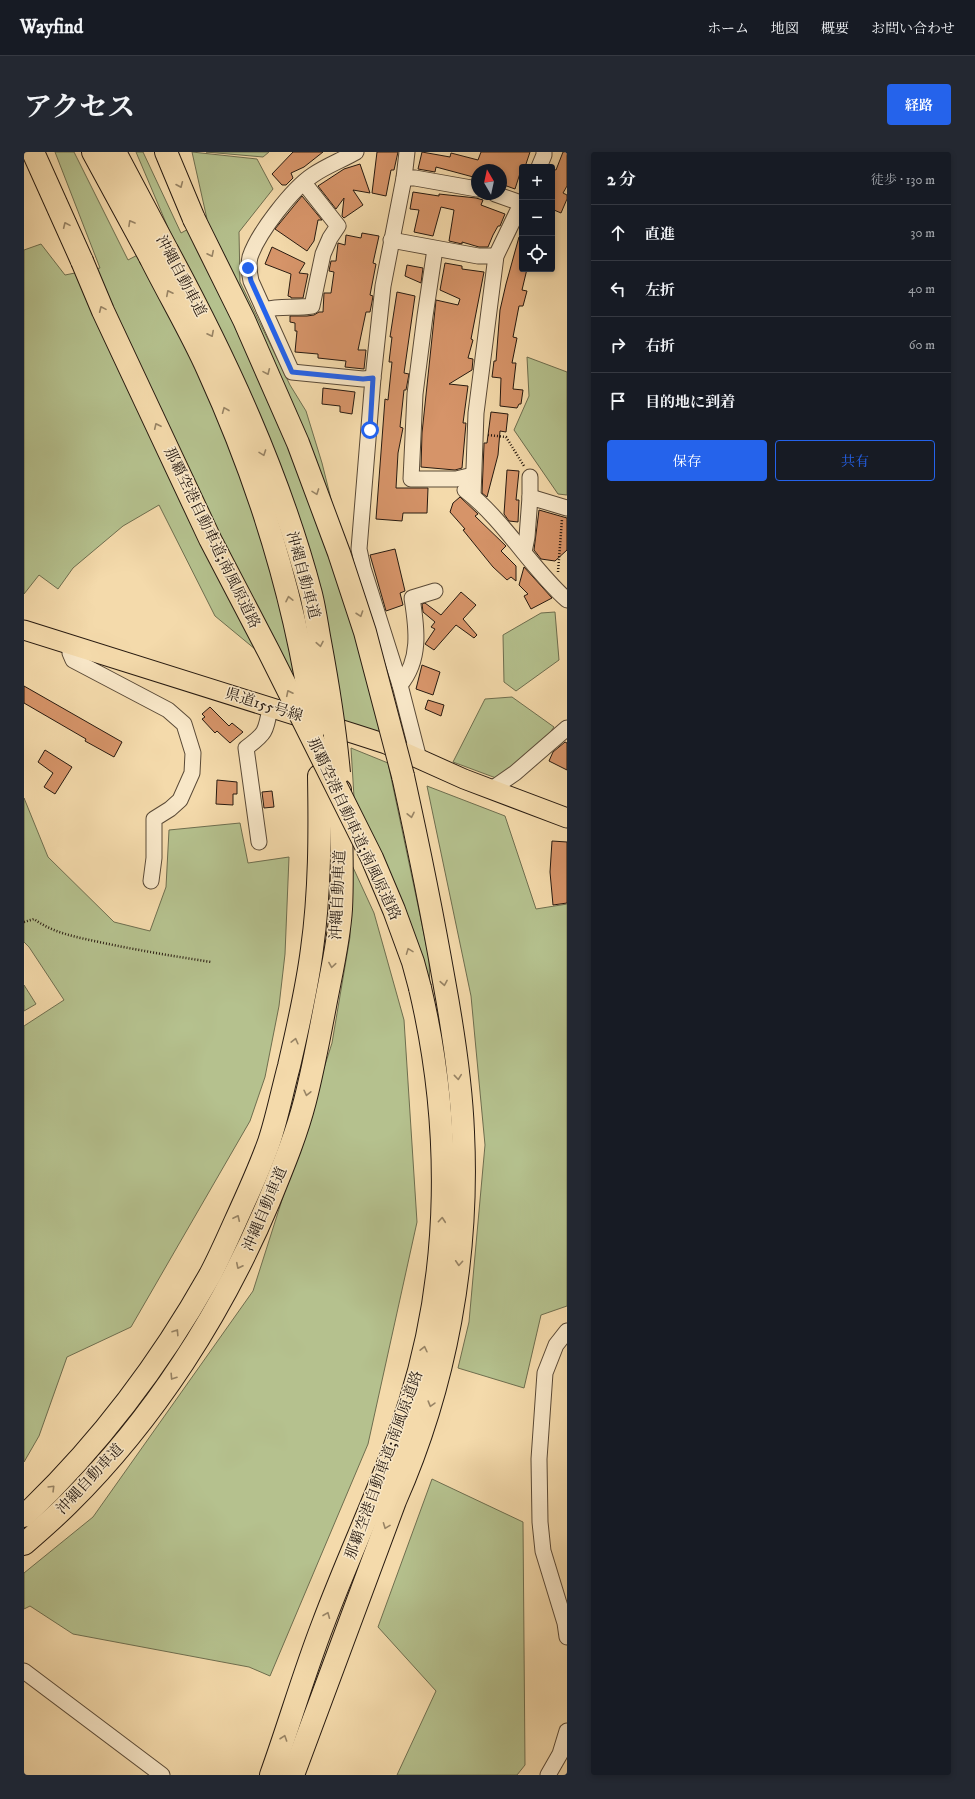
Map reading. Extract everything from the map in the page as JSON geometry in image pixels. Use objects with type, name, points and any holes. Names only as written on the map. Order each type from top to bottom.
[{"type":"highway","name":"那覇空港自動車道;南風原道路","points":[[33,152],[103,311],[210,539],[269,652],[372,858],[414,962],[430,1030],[441,1130],[444,1201],[438,1270],[429,1326],[410,1403],[375,1498],[323,1624],[271,1775]]},
{"type":"highway","name":"沖縄自動車道","points":[[24,1544],[68,1505],[103,1467],[164,1392],[207,1325],[255,1234],[291,1147],[305,1102],[320,1036],[340,911],[342,861],[329,774],[328,685],[311,595],[287,518],[261,447],[230,372],[158,253],[93,152]]},
{"type":"highway","name":"沖縄自動車道","points":[[115,152],[158,253]]},
{"type":"highway","name":"那覇空港自動車道;南風原道路","points":[[166,152],[194,219],[244,320],[301,450],[366,632],[403,776],[433,920],[454,1038],[463,1132],[463,1199],[458,1270],[449,1330],[440,1372],[413,1462],[395,1502],[293,1775]]},
{"type":"highway","name":"沖縄自動車道","points":[[24,1516],[82,1458],[114,1420],[146,1378],[181,1324],[211,1273],[253,1182],[268,1143],[302,1009],[312,948],[320,832],[329,774]]},
{"type":"main road","name":"県道155号線","points":[[24,630],[362,736],[464,779],[567,818]]},
{"type":"street","points":[[356,152],[313,175],[286,200],[255,246],[248,268],[251,281],[292,372],[363,379],[373,378]]},
{"type":"street","points":[[407,152],[404,178],[383,286],[373,378],[360,549],[363,568],[400,685],[419,759]]},
{"type":"street","points":[[540,164],[544,152]]},
{"type":"street","points":[[404,178],[422,179],[471,189]]},
{"type":"street","points":[[264,310],[278,306],[302,308],[312,306],[323,254],[330,238],[338,226],[304,183]]},
{"type":"street","points":[[507,198],[519,201]]},
{"type":"street","points":[[473,496],[476,413],[496,256],[518,222]]},
{"type":"street","points":[[391,240],[478,256],[496,256]]},
{"type":"street","points":[[435,249],[415,394],[411,479],[456,479],[473,476]]},
{"type":"street","points":[[524,552],[530,497],[530,477]]},
{"type":"street","points":[[456,479],[463,489],[473,496],[567,600]]},
{"type":"street","points":[[530,497],[565,508]]},
{"type":"street","points":[[507,533],[527,524]]},
{"type":"street","points":[[400,685],[407,677],[413,663],[417,639],[417,626],[412,598],[435,591]]},
{"type":"street","points":[[70,645],[70,653],[73,660],[168,710],[184,724],[188,734],[193,752],[192,773],[180,800],[170,809],[154,819],[154,858],[151,881]]},
{"type":"street","points":[[259,842],[246,748],[265,732],[270,708]]},
{"type":"street","points":[[492,789],[515,773],[567,728]]},
{"type":"street","points":[[567,1332],[556,1345],[545,1373],[539,1459],[540,1522],[543,1551],[565,1623],[567,1637]]},
{"type":"street","points":[[24,1672],[162,1775]]},
{"type":"street","points":[[548,1775],[560,1754],[567,1731]]},
{"type":"path","points":[[476,434],[506,437],[530,477]]},
{"type":"path","points":[[556,589],[565,508]]},
{"type":"path","points":[[24,922],[34,918],[44,926],[63,934],[128,948],[211,962]]},
{"type":"green space","points":[[55,152],[74,152],[128,260],[172,237],[136,152],[143,152],[181,233],[207,219],[192,152],[257,159],[273,189],[239,232],[240,282],[290,385],[306,411],[322,463],[339,531],[398,723],[378,734],[345,722],[215,616],[159,505],[123,526],[73,568],[58,589],[39,575],[24,594],[24,250],[41,244],[65,275],[100,268]]},
{"type":"green space","points":[[206,152],[269,152],[263,157]]},
{"type":"green space","points":[[527,357],[567,372],[567,495],[558,494],[514,430],[529,396]]},
{"type":"green space","points":[[555,612],[559,660],[516,691],[504,682],[503,635],[541,613]]},
{"type":"green space","points":[[512,697],[554,727],[540,747],[496,778],[453,762],[485,699]]},
{"type":"green space","points":[[351,748],[388,763],[429,958],[430,993],[395,893],[354,797]]},
{"type":"green space","points":[[427,786],[505,816],[536,909],[567,904],[567,1306],[541,1315],[524,1388],[458,1368],[469,1322],[485,1145],[471,996]]},
{"type":"green space","points":[[24,798],[48,857],[114,922],[150,931],[166,887],[169,830],[240,823],[248,863],[289,857],[285,954],[279,1006],[265,1077],[250,1121],[131,1327],[67,1357],[39,1436],[24,1462],[24,1026],[64,1000],[29,947],[24,942]]},
{"type":"green space","points":[[351,863],[374,913],[404,1020],[417,1222],[368,1444],[270,1676],[249,1667],[73,1634],[30,1606],[24,1609],[24,1573],[93,1517],[253,1291],[332,1043],[350,937]]},
{"type":"green space","points":[[24,985],[36,1004],[24,1011]]},
{"type":"green space","points":[[432,1479],[523,1522],[525,1765],[517,1775],[397,1775],[436,1691],[378,1627]]},
{"type":"building","points":[[293,152],[323,152],[304,167],[291,173],[293,178],[286,185],[282,185],[272,174]]},
{"type":"building","points":[[377,152],[398,152],[394,170],[391,170],[386,196],[372,193]]},
{"type":"building","points":[[422,152],[450,157],[451,153],[478,160],[481,152],[530,152],[526,164],[519,164],[519,176],[515,189],[507,186],[507,164],[471,164],[471,176],[436,167],[435,172],[418,169]]},
{"type":"building","points":[[563,152],[567,152],[567,186],[563,193],[567,195],[567,199],[561,213],[555,210],[556,170]]},
{"type":"building","points":[[360,164],[370,193],[353,190],[363,205],[344,218],[342,216],[344,198],[336,209],[318,186],[344,169]]},
{"type":"building","points":[[413,192],[439,196],[439,194],[471,197],[471,200],[483,200],[481,205],[505,214],[488,247],[479,247],[462,242],[462,244],[449,241],[454,210],[441,207],[433,236],[414,232],[419,210],[410,209]]},
{"type":"building","points":[[302,196],[322,220],[318,220],[314,241],[307,251],[275,229]]},
{"type":"building","points":[[362,233],[379,236],[373,263],[376,264],[370,295],[373,296],[372,302],[370,312],[366,312],[358,350],[366,350],[364,369],[345,367],[346,361],[318,358],[318,354],[295,352],[297,331],[295,331],[295,323],[290,322],[290,316],[307,316],[323,312],[324,293],[331,293],[334,272],[329,271],[331,261],[336,261],[338,243],[345,245],[346,235],[361,238]]},
{"type":"building","points":[[519,237],[519,272],[526,272],[522,290],[527,291],[523,306],[519,306],[513,337],[517,338],[512,363],[516,363],[513,389],[523,390],[521,404],[519,404],[517,408],[500,406],[501,378],[492,377],[494,361],[496,361],[500,310]]},
{"type":"building","points":[[272,247],[305,263],[299,273],[308,274],[303,298],[291,298],[288,296],[291,274],[265,264]]},
{"type":"building","points":[[445,263],[462,266],[462,269],[484,272],[471,339],[473,340],[468,358],[473,359],[472,370],[449,384],[468,386],[463,423],[466,423],[462,468],[455,470],[421,467],[422,433],[436,300],[458,305],[460,299],[440,290]]},
{"type":"building","points":[[407,265],[423,268],[421,283],[405,276]]},
{"type":"building","points":[[397,292],[415,296],[404,373],[409,374],[406,390],[404,390],[400,427],[403,428],[398,453],[396,488],[428,488],[427,513],[403,513],[402,521],[376,519],[385,399],[388,400],[392,362],[389,362],[392,337],[390,337]]},
{"type":"building","points":[[323,388],[355,392],[352,414],[340,412],[340,406],[322,404]]},
{"type":"building","points":[[491,412],[508,414],[506,432],[500,431],[498,455],[487,497],[482,493],[484,443],[487,443]]},
{"type":"building","points":[[507,470],[519,471],[516,500],[519,500],[518,522],[509,521],[504,514]]},
{"type":"building","points":[[460,497],[478,514],[475,516],[506,546],[501,551],[516,566],[516,581],[511,577],[507,580],[493,567],[463,530],[465,529],[450,512],[453,503]]},
{"type":"building","points":[[539,510],[567,518],[567,550],[555,561],[541,559],[534,550]]},
{"type":"building","points":[[395,549],[405,591],[400,593],[403,605],[386,611],[370,555]]},
{"type":"building","points":[[524,567],[552,598],[531,609],[524,596],[528,594],[519,585]]},
{"type":"building","points":[[461,592],[476,605],[463,619],[477,635],[474,638],[456,625],[434,650],[425,644],[435,629],[431,627],[435,622],[423,612],[422,604],[425,603],[441,615]]},
{"type":"building","points":[[422,665],[440,672],[433,695],[416,689]]},
{"type":"building","points":[[24,686],[122,742],[114,757],[85,741],[86,739],[24,703]]},
{"type":"building","points":[[428,700],[444,705],[441,716],[425,709]]},
{"type":"building","points":[[210,707],[229,726],[232,723],[243,732],[230,743],[217,731],[215,733],[202,719],[205,717],[202,714]]},
{"type":"building","points":[[565,742],[567,743],[567,770],[549,761],[553,752]]},
{"type":"building","points":[[45,750],[72,767],[55,794],[44,787],[53,773],[38,762]]},
{"type":"building","points":[[217,780],[237,782],[237,794],[233,794],[233,805],[216,804]]},
{"type":"building","points":[[272,791],[274,807],[264,808],[262,792]]},
{"type":"building","points":[[552,841],[567,842],[567,903],[553,905],[550,872]]},
{"type":"route","points":[[248,268],[251,281],[292,372],[363,379],[373,378],[370,430]]}]
